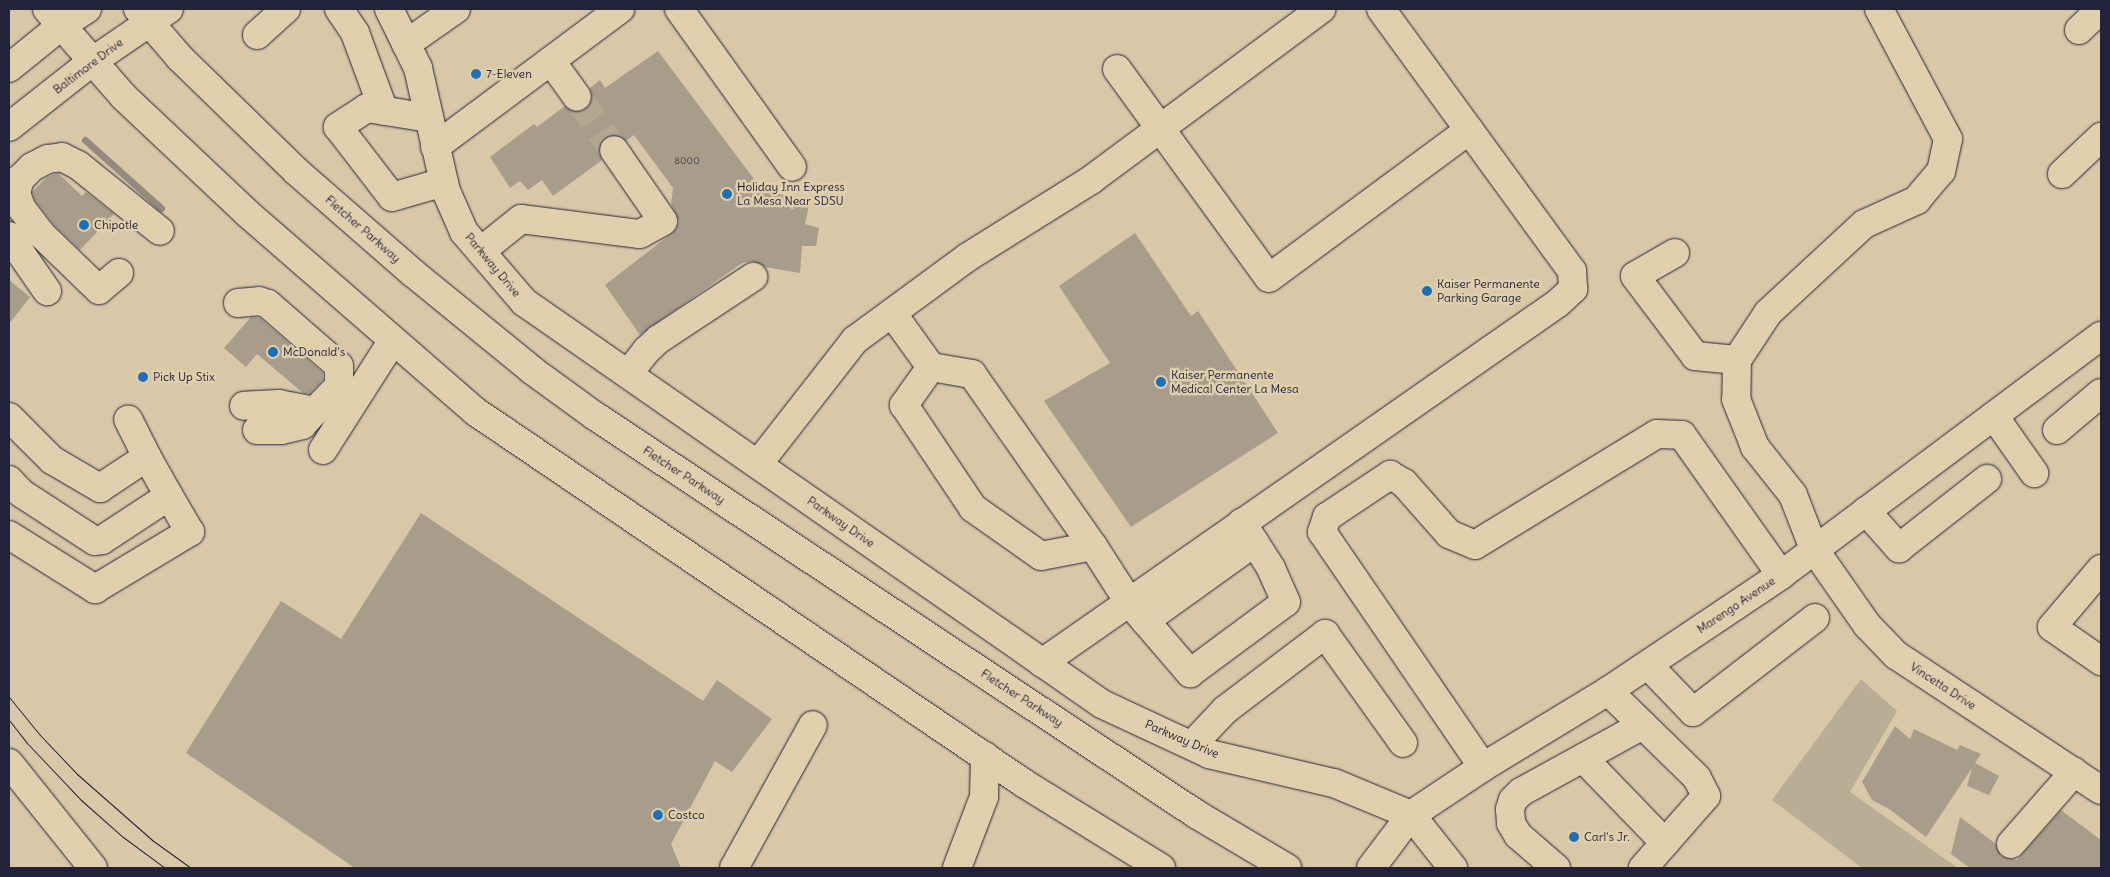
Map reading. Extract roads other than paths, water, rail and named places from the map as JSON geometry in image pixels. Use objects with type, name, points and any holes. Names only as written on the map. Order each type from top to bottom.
[{"type":"main road","points":[[9,68],[55,17],[87,9]]},
{"type":"main road","points":[[257,35],[286,9]]},
{"type":"main road","points":[[339,9],[355,33],[384,111]]},
{"type":"main road","name":"Parkway Drive","points":[[389,9],[418,68],[444,182],[464,232],[524,302],[1102,704],[1210,754],[1334,783],[1412,815],[1453,868]]},
{"type":"main road","points":[[406,44],[456,9]]},
{"type":"main road","points":[[435,147],[620,9]]},
{"type":"main road","points":[[679,9],[792,166]]},
{"type":"main road","points":[[758,464],[855,340],[968,257],[1091,180],[1321,9]]},
{"type":"main road","points":[[1042,662],[1137,612],[1249,533],[1558,303],[1573,289],[1572,271],[1381,9]]},
{"type":"main road","points":[[1675,253],[1635,276],[1695,356],[1737,360],[1768,312],[1864,224],[1917,200],[1940,171],[1948,139],[1879,9]]},
{"type":"main road","points":[[2079,30],[2101,9]]},
{"type":"main road","name":"Baltimore Drive","points":[[9,127],[152,13]]},
{"type":"main road","name":"Fletcher Parkway","points":[[152,13],[180,58],[296,170],[413,273],[533,370],[595,416],[1188,808],[1287,868]]},
{"type":"main road","points":[[55,17],[124,97],[247,213],[476,412],[985,756],[1161,868]]},
{"type":"main road","points":[[550,61],[577,97]]},
{"type":"main road","points":[[1117,68],[1160,130],[1269,278],[1469,130]]},
{"type":"main road","points":[[428,118],[367,108],[338,126],[392,197],[444,182]]},
{"type":"main road","points":[[2062,174],[2101,137]]},
{"type":"main road","points":[[481,251],[521,218],[640,234],[663,221],[614,150]]},
{"type":"main road","points":[[119,273],[100,290],[41,234],[21,207],[16,193],[20,179],[32,167],[48,159],[62,157],[78,165],[160,231]]},
{"type":"main road","points":[[9,236],[47,291]]},
{"type":"main road","points":[[628,374],[659,339],[753,277]]},
{"type":"main road","points":[[238,302],[259,301],[268,304],[339,366],[339,386],[316,411],[279,404],[251,418]]},
{"type":"main road","points":[[892,313],[931,367],[972,374],[1137,612],[1190,673],[1286,602],[1271,568],[1249,533]]},
{"type":"main road","name":"Marengo Avenue","points":[[1371,868],[1412,815],[1484,767],[1608,691],[1781,575],[2101,336]]},
{"type":"main road","points":[[323,450],[393,340]]},
{"type":"main road","name":"Vincetta Drive","points":[[1737,360],[1736,398],[1755,447],[1794,495],[1814,549],[1867,625],[1896,655],[2101,790]]},
{"type":"main road","points":[[931,367],[904,405],[973,508],[1041,556],[1093,546]]},
{"type":"main road","points":[[2057,430],[2101,393]]},
{"type":"main road","points":[[1994,416],[2034,473]]},
{"type":"main road","points":[[9,417],[52,460],[100,488],[147,457]]},
{"type":"main road","points":[[9,535],[95,589],[190,532],[147,457],[128,419]]},
{"type":"main road","points":[[1484,767],[1322,532],[1327,517],[1390,475],[1404,483],[1449,534],[1475,545],[1657,434],[1682,435],[1781,575]]},
{"type":"main road","points":[[1866,511],[1899,548],[1987,479]]},
{"type":"main road","points":[[9,480],[21,493],[95,541],[102,540],[169,496]]},
{"type":"main road","points":[[2101,569],[2052,627],[2101,662]]},
{"type":"main road","points":[[1648,664],[1693,712],[1815,618]]},
{"type":"main road","points":[[1192,745],[1226,710],[1325,634],[1403,743]]},
{"type":"main road","points":[[1608,691],[1697,778],[1706,796],[1643,868]]},
{"type":"main road","points":[[734,868],[813,725]]},
{"type":"main road","points":[[1556,868],[1518,835],[1511,822],[1510,809],[1513,800],[1521,792],[1643,725]]},
{"type":"main road","points":[[957,868],[984,798],[985,756]]},
{"type":"main road","points":[[1583,758],[1665,843]]},
{"type":"main road","points":[[9,762],[93,868]]},
{"type":"main road","points":[[2011,844],[2074,772]]},
{"type":"waterway","points":[[85,140],[161,208]]},
{"type":"tunnel","points":[[577,97],[614,150]]},
{"type":"tram line","points":[[9,697],[40,735],[77,774],[152,840],[191,868]]},
{"type":"tram line","points":[[9,720],[27,743],[81,800],[123,837],[165,868]]},
{"type":"place","name":"7-Eleven","points":[[476,74]]},
{"type":"place","name":"Holiday Inn Express La Mesa Near SDSU","points":[[727,194]]},
{"type":"place","name":"Chipotle","points":[[84,225]]},
{"type":"place","name":"Kaiser Permanente Parking Garage","points":[[1427,291]]},
{"type":"place","name":"McDonald's","points":[[273,352]]},
{"type":"place","name":"Pick Up Stix","points":[[143,377]]},
{"type":"place","name":"Kaiser Permanente Medical Center La Mesa","points":[[1161,382]]},
{"type":"place","name":"Costco","points":[[658,815]]},
{"type":"place","name":"Carl's Jr.","points":[[1574,837]]}]
